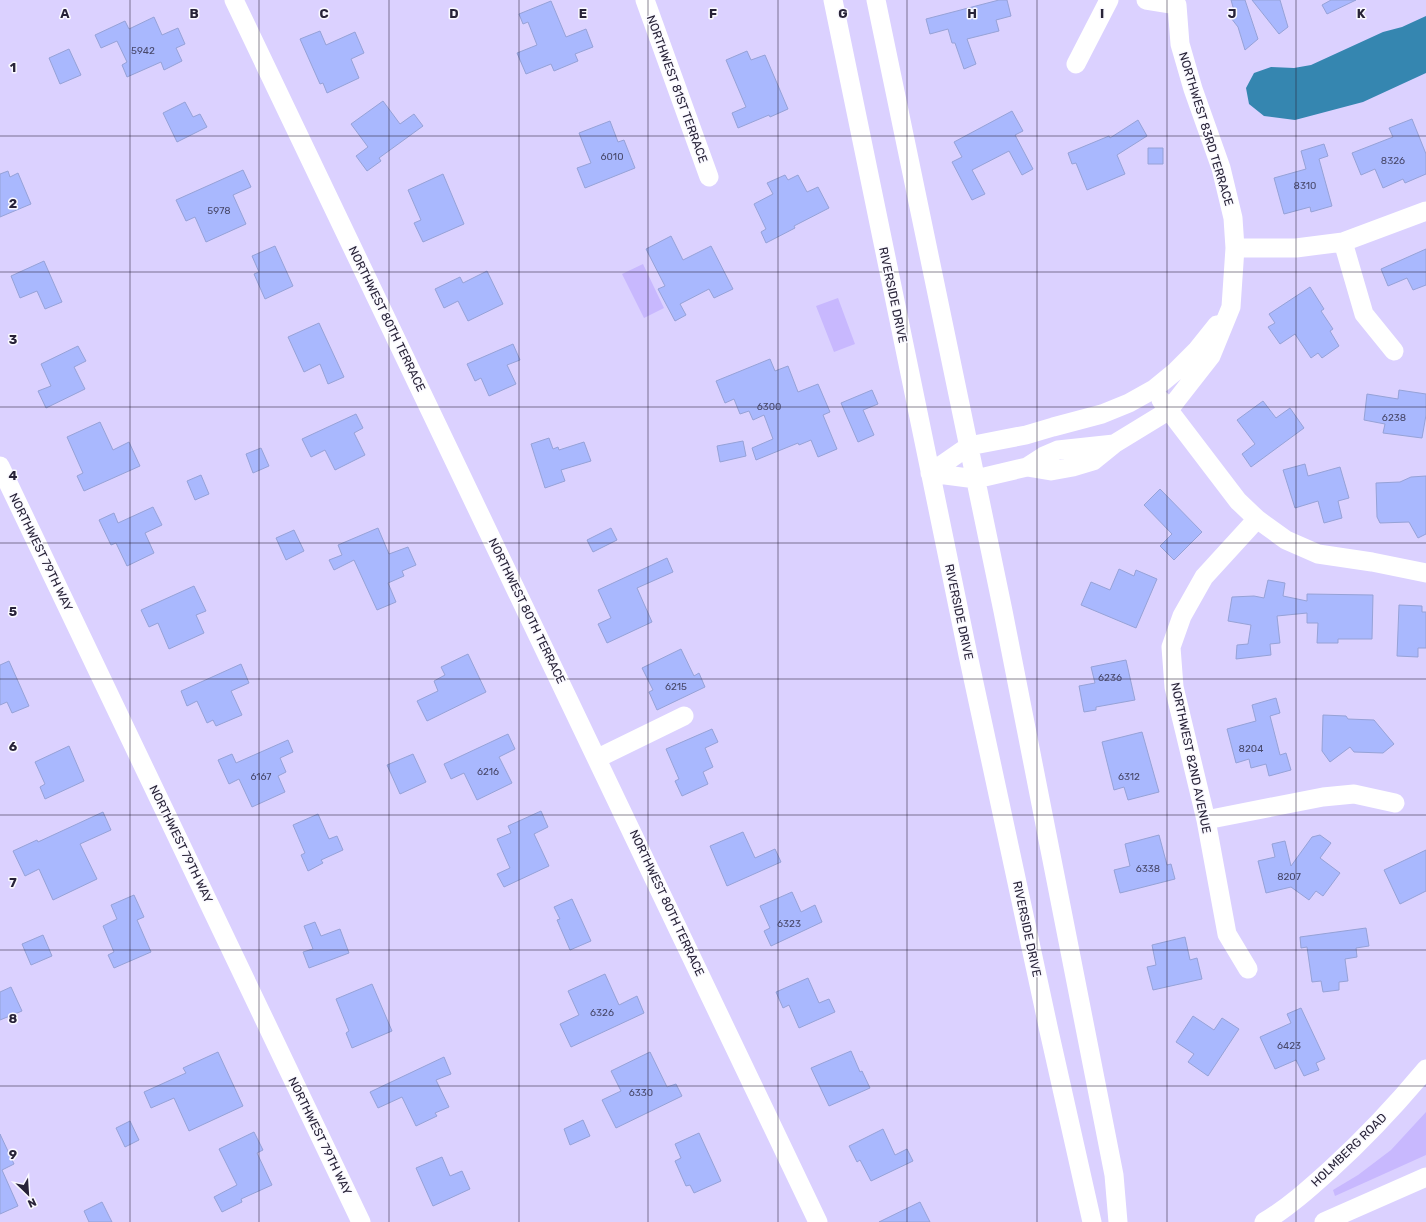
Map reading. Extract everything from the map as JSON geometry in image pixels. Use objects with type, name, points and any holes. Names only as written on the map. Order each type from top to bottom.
[{"type":"street","name":"NORTHWEST 80TH TERRACE","points":[[234,0],[598,758],[818,1222]]},
{"type":"street","name":"NORTHWEST 81ST TERRACE","points":[[645,0],[709,177]]},
{"type":"street","name":"RIVERSIDE DRIVE","points":[[833,0],[981,716],[1047,1023],[1092,1222]]},
{"type":"street","points":[[876,0],[976,479],[1114,1175],[1127,1222]]},
{"type":"street","points":[[1076,64],[1109,0]]},
{"type":"street","name":"NORTHWEST 83RD TERRACE","points":[[1146,0],[1178,3],[1180,44],[1193,89],[1221,168],[1233,218],[1235,248],[1231,307],[1211,356],[1168,411]]},
{"type":"street","points":[[1235,248],[1296,248],[1343,242],[1426,211]]},
{"type":"street","points":[[1343,242],[1364,314],[1394,351]]},
{"type":"street","points":[[930,472],[969,446],[1026,435],[1102,414],[1129,403],[1154,389],[1176,371],[1197,350],[1231,307]]},
{"type":"street","points":[[1154,389],[1168,411],[1238,501],[1257,518],[1286,540],[1318,554],[1372,562],[1426,573]]},
{"type":"street","points":[[1027,467],[1051,471],[1074,467],[1093,461],[1114,444],[1168,411]]},
{"type":"street","points":[[1080,420],[1086,447]]},
{"type":"street","points":[[930,472],[976,479],[1027,467],[1044,456],[1058,450],[1114,444]]},
{"type":"street","name":"NORTHWEST 79TH WAY","points":[[0,466],[361,1222]]},
{"type":"street","name":"NORTHWEST 82ND AVENUE","points":[[1248,969],[1227,934],[1206,820],[1174,687],[1171,647],[1182,616],[1204,577],[1257,518]]},
{"type":"street","points":[[598,758],[684,716]]},
{"type":"street","points":[[1206,820],[1323,797],[1354,794],[1396,803]]},
{"type":"street","name":"HOLMBERG ROAD","points":[[1264,1222],[1292,1202],[1352,1150],[1399,1101],[1426,1069]]},
{"type":"street","points":[[1114,1175],[1118,1222]]},
{"type":"street","points":[[1324,1222],[1426,1177]]},
{"type":"shaded area","points":[[643,264],[664,308],[644,318],[622,274]]},
{"type":"shaded area","points":[[838,298],[855,344],[834,352],[816,306]]},
{"type":"shaded area","points":[[1426,1112],[1426,1155],[1335,1196],[1333,1190],[1358,1175],[1391,1150]]},
{"type":"water","points":[[1426,16],[1426,73],[1363,102],[1295,120],[1264,116],[1249,104],[1246,88],[1254,73],[1271,67],[1294,68],[1311,65],[1383,32],[1402,27]]},
{"type":"building","points":[[999,0],[1007,0],[1011,16],[996,20],[999,31],[967,39],[976,64],[964,69],[955,43],[952,43],[948,29],[930,34],[926,19]]},
{"type":"building","points":[[1231,0],[1245,0],[1258,39],[1245,50],[1238,27],[1231,18],[1235,14]]},
{"type":"building","points":[[1252,0],[1280,0],[1288,27],[1279,34]]},
{"type":"building","points":[[1331,0],[1356,0],[1327,14],[1322,5]]},
{"type":"building","points":[[551,1],[566,37],[586,29],[593,47],[575,54],[578,61],[554,71],[551,64],[526,74],[517,53],[537,45],[528,22],[523,24],[519,14]]},
{"type":"building","points":[[154,17],[162,35],[178,28],[185,44],[176,48],[182,61],[164,70],[161,62],[127,77],[122,65],[127,62],[117,41],[101,48],[95,35],[125,21],[129,29]]},
{"type":"building","points":[[320,31],[326,45],[355,32],[364,53],[351,59],[359,78],[327,93],[323,83],[320,84],[300,39]]},
{"type":"building","points":[[69,49],[81,75],[60,84],[49,58]]},
{"type":"building","points":[[747,51],[751,60],[765,55],[788,109],[738,128],[732,113],[746,107],[726,60]]},
{"type":"building","points":[[383,101],[400,124],[414,114],[423,126],[379,158],[381,161],[367,171],[356,156],[368,147],[351,124]]},
{"type":"building","points":[[185,102],[193,117],[200,114],[207,127],[177,142],[163,113]]},
{"type":"building","points":[[1012,111],[1023,131],[1015,135],[1033,169],[1022,175],[1009,151],[972,170],[985,194],[972,200],[952,162],[962,157],[954,142]]},
{"type":"building","points":[[1412,119],[1426,154],[1426,174],[1405,183],[1403,179],[1383,188],[1375,169],[1361,175],[1352,153],[1393,137],[1389,128]]},
{"type":"building","points":[[1138,120],[1147,136],[1117,155],[1125,174],[1087,190],[1076,163],[1072,164],[1068,153],[1109,136],[1110,138]]},
{"type":"building","points":[[610,121],[618,142],[624,140],[635,168],[585,188],[577,168],[591,163],[579,133]]},
{"type":"building","points":[[1324,144],[1328,156],[1319,159],[1332,206],[1311,212],[1310,207],[1284,214],[1274,178],[1306,169],[1301,151]]},
{"type":"building","points":[[1148,148],[1163,148],[1163,164],[1148,164]]},
{"type":"building","points":[[243,170],[251,187],[233,195],[246,224],[206,242],[195,217],[186,221],[176,200]]},
{"type":"building","points":[[8,171],[10,177],[18,173],[31,204],[0,217],[0,174]]},
{"type":"building","points":[[443,174],[464,224],[423,242],[414,223],[421,220],[408,190]]},
{"type":"building","points":[[785,175],[788,180],[798,175],[807,192],[818,187],[829,208],[794,226],[795,228],[766,243],[761,232],[766,229],[754,204],[773,194],[767,183]]},
{"type":"building","points":[[671,236],[683,260],[711,246],[733,289],[714,298],[709,289],[680,304],[686,315],[675,321],[658,289],[665,286],[646,249]]},
{"type":"building","points":[[275,246],[293,286],[265,299],[254,274],[259,272],[252,256]]},
{"type":"building","points":[[1426,249],[1426,285],[1413,290],[1407,278],[1388,286],[1381,269]]},
{"type":"building","points":[[44,261],[62,302],[45,309],[37,291],[20,298],[11,276]]},
{"type":"building","points":[[487,271],[503,304],[468,321],[458,301],[444,308],[435,289],[460,277],[463,283]]},
{"type":"building","points":[[1310,287],[1324,309],[1321,311],[1333,329],[1330,331],[1339,346],[1322,358],[1318,353],[1311,358],[1295,334],[1280,344],[1268,327],[1275,323],[1269,314]]},
{"type":"building","points":[[319,323],[344,377],[328,384],[320,364],[304,372],[288,337]]},
{"type":"building","points":[[513,344],[520,360],[507,365],[516,384],[489,396],[481,378],[475,381],[467,364]]},
{"type":"building","points":[[78,346],[86,361],[74,367],[85,389],[46,408],[38,391],[51,386],[41,364]]},
{"type":"building","points":[[770,359],[775,371],[788,366],[798,392],[818,384],[830,412],[823,415],[837,449],[818,457],[811,440],[799,445],[798,443],[756,460],[752,448],[773,439],[764,415],[753,420],[749,411],[740,414],[734,399],[725,403],[716,381]]},
{"type":"building","points":[[872,390],[878,404],[863,410],[874,435],[858,442],[841,403]]},
{"type":"building","points":[[1399,390],[1426,394],[1426,415],[1422,438],[1383,433],[1385,424],[1364,420],[1367,394],[1398,399]]},
{"type":"building","points":[[1263,401],[1276,418],[1290,408],[1304,428],[1251,467],[1242,454],[1255,444],[1237,420]]},
{"type":"building","points":[[356,414],[363,428],[354,433],[365,455],[335,470],[325,450],[311,457],[302,439]]},
{"type":"building","points":[[100,422],[113,450],[129,442],[140,466],[84,491],[77,476],[83,473],[67,437]]},
{"type":"building","points":[[549,438],[553,449],[558,447],[559,450],[584,442],[591,461],[561,470],[565,481],[545,488],[531,444]]},
{"type":"building","points":[[743,441],[746,456],[720,462],[717,446]]},
{"type":"building","points":[[261,448],[269,466],[253,473],[246,454]]},
{"type":"building","points":[[1305,464],[1308,476],[1340,467],[1349,498],[1338,501],[1342,518],[1324,523],[1318,501],[1295,508],[1283,470]]},
{"type":"building","points":[[201,475],[209,494],[195,500],[187,481]]},
{"type":"building","points":[[1426,476],[1426,534],[1418,538],[1409,522],[1380,523],[1377,517],[1376,483],[1400,482],[1411,477]]},
{"type":"building","points":[[1160,489],[1202,532],[1174,560],[1160,546],[1172,534],[1144,505]]},
{"type":"building","points":[[153,507],[162,525],[145,533],[154,553],[127,566],[116,543],[111,545],[99,520],[114,513],[118,523]]},
{"type":"building","points":[[378,528],[389,554],[408,547],[416,565],[402,571],[404,576],[388,583],[396,602],[377,610],[354,560],[334,570],[329,560],[342,555],[338,545]]},
{"type":"building","points":[[611,528],[617,540],[593,552],[587,540]]},
{"type":"building","points":[[294,530],[304,551],[286,560],[276,538]]},
{"type":"building","points":[[667,558],[673,572],[637,588],[652,622],[607,643],[598,624],[611,618],[598,590]]},
{"type":"building","points":[[1119,569],[1134,576],[1136,570],[1157,579],[1136,628],[1081,605],[1091,582],[1110,590]]},
{"type":"building","points":[[1268,580],[1285,583],[1283,596],[1307,601],[1307,594],[1373,595],[1372,639],[1338,639],[1338,643],[1317,643],[1318,623],[1307,623],[1307,613],[1277,616],[1280,643],[1270,644],[1271,655],[1236,659],[1237,645],[1248,644],[1251,625],[1228,621],[1232,597],[1254,596],[1264,598]]},
{"type":"building","points":[[194,586],[206,611],[196,615],[204,633],[169,649],[158,623],[149,627],[141,610]]},
{"type":"building","points":[[1399,605],[1422,606],[1422,612],[1426,612],[1426,648],[1418,648],[1418,657],[1397,656]]},
{"type":"building","points":[[681,649],[694,676],[699,673],[705,687],[657,710],[649,692],[653,690],[642,668]]},
{"type":"building","points":[[468,654],[486,692],[427,721],[417,701],[438,691],[434,681],[445,675],[441,667]]},
{"type":"building","points":[[1126,660],[1135,700],[1096,707],[1096,710],[1084,712],[1079,686],[1095,683],[1091,667]]},
{"type":"building","points":[[9,661],[29,706],[12,713],[7,702],[0,705],[0,665]]},
{"type":"building","points":[[241,664],[249,683],[231,691],[242,715],[216,726],[213,720],[207,723],[197,701],[187,706],[181,691]]},
{"type":"building","points":[[1276,698],[1280,713],[1270,716],[1280,755],[1286,753],[1291,770],[1269,776],[1266,764],[1251,768],[1249,759],[1236,763],[1227,729],[1256,721],[1252,705]]},
{"type":"building","points":[[1323,715],[1346,716],[1348,719],[1374,720],[1394,744],[1383,753],[1354,752],[1350,747],[1330,762],[1322,751]]},
{"type":"building","points":[[712,729],[718,742],[705,748],[713,767],[703,772],[708,784],[682,796],[675,781],[679,779],[666,749]]},
{"type":"building","points":[[1142,732],[1159,792],[1128,800],[1124,787],[1114,790],[1102,742]]},
{"type":"building","points":[[508,734],[515,749],[499,757],[512,783],[477,800],[464,773],[451,779],[444,764]]},
{"type":"building","points":[[288,740],[293,752],[280,758],[286,772],[278,776],[285,792],[252,807],[239,779],[229,784],[218,760],[232,754],[236,763]]},
{"type":"building","points":[[69,746],[84,781],[45,799],[40,787],[45,784],[35,762]]},
{"type":"building","points":[[413,754],[426,782],[400,794],[387,765]]},
{"type":"building","points":[[541,811],[548,827],[534,834],[549,866],[504,887],[497,874],[510,868],[497,839],[511,833],[508,826]]},
{"type":"building","points":[[103,812],[111,830],[80,844],[97,879],[53,900],[39,869],[25,876],[13,851],[37,840],[38,842]]},
{"type":"building","points":[[318,814],[329,839],[337,836],[343,850],[321,860],[323,863],[308,871],[301,855],[305,853],[293,825]]},
{"type":"building","points":[[743,832],[755,858],[775,849],[781,862],[727,886],[710,846]]},
{"type":"building","points":[[1159,835],[1167,865],[1171,864],[1175,879],[1120,893],[1114,870],[1130,866],[1125,844]]},
{"type":"building","points":[[1320,835],[1331,843],[1320,858],[1340,873],[1323,896],[1316,891],[1309,900],[1291,887],[1266,893],[1258,861],[1275,857],[1272,844],[1285,841],[1291,866],[1312,837]]},
{"type":"building","points":[[1426,850],[1426,891],[1400,904],[1384,870]]},
{"type":"building","points":[[792,892],[801,912],[815,905],[822,922],[771,946],[764,931],[770,928],[760,906]]},
{"type":"building","points":[[134,895],[144,917],[137,920],[151,952],[114,968],[108,955],[114,952],[103,926],[117,919],[111,905]]},
{"type":"building","points":[[572,899],[591,941],[570,950],[557,920],[560,919],[554,907]]},
{"type":"building","points":[[315,922],[321,936],[340,929],[349,953],[309,968],[303,952],[313,949],[304,926]]},
{"type":"building","points":[[1366,928],[1369,946],[1356,948],[1357,957],[1345,959],[1348,981],[1339,982],[1339,990],[1323,992],[1321,981],[1312,982],[1307,947],[1301,948],[1300,937]]},
{"type":"building","points":[[43,935],[52,956],[31,965],[22,944]]},
{"type":"building","points":[[1185,937],[1190,960],[1197,958],[1202,979],[1153,990],[1147,967],[1156,965],[1152,945]]},
{"type":"building","points":[[605,974],[619,1005],[637,996],[644,1013],[571,1047],[560,1024],[579,1015],[568,991]]},
{"type":"building","points":[[808,978],[819,1003],[829,999],[835,1012],[799,1028],[789,1005],[783,1008],[776,992]]},
{"type":"building","points":[[372,984],[392,1031],[352,1048],[346,1033],[349,1031],[336,999]]},
{"type":"building","points":[[11,987],[22,1011],[0,1020],[0,992]]},
{"type":"building","points":[[1301,1008],[1325,1059],[1316,1063],[1319,1070],[1304,1076],[1296,1060],[1275,1069],[1260,1037],[1291,1023],[1287,1014]]},
{"type":"building","points":[[1193,1016],[1214,1030],[1222,1018],[1239,1029],[1208,1076],[1188,1062],[1194,1054],[1176,1042]]},
{"type":"building","points":[[851,1051],[860,1072],[862,1071],[870,1088],[829,1106],[811,1068]]},
{"type":"building","points":[[218,1052],[243,1106],[189,1131],[174,1098],[151,1108],[144,1092],[186,1073],[183,1068]]},
{"type":"building","points":[[650,1052],[667,1087],[676,1084],[682,1096],[616,1128],[602,1100],[621,1091],[611,1071]]},
{"type":"building","points":[[444,1057],[451,1074],[436,1080],[449,1107],[435,1113],[437,1116],[416,1126],[402,1097],[378,1108],[370,1092]]},
{"type":"building","points":[[583,1120],[590,1136],[570,1145],[564,1129]]},
{"type":"building","points":[[130,1121],[139,1140],[125,1147],[116,1128]]},
{"type":"building","points":[[883,1129],[895,1155],[907,1149],[913,1161],[871,1181],[860,1160],[857,1162],[849,1146]]},
{"type":"building","points":[[254,1132],[263,1150],[257,1153],[272,1185],[241,1199],[242,1202],[222,1212],[214,1197],[237,1185],[219,1149]]},
{"type":"building","points":[[699,1133],[721,1181],[694,1193],[690,1185],[686,1186],[675,1161],[681,1158],[675,1144]]},
{"type":"building","points":[[0,1134],[14,1164],[2,1170],[18,1206],[0,1214]]},
{"type":"building","points":[[442,1157],[450,1176],[462,1171],[470,1189],[433,1206],[416,1168]]},
{"type":"building","points":[[102,1202],[112,1222],[89,1222],[84,1211]]},
{"type":"building","points":[[920,1202],[930,1222],[879,1222]]}]
